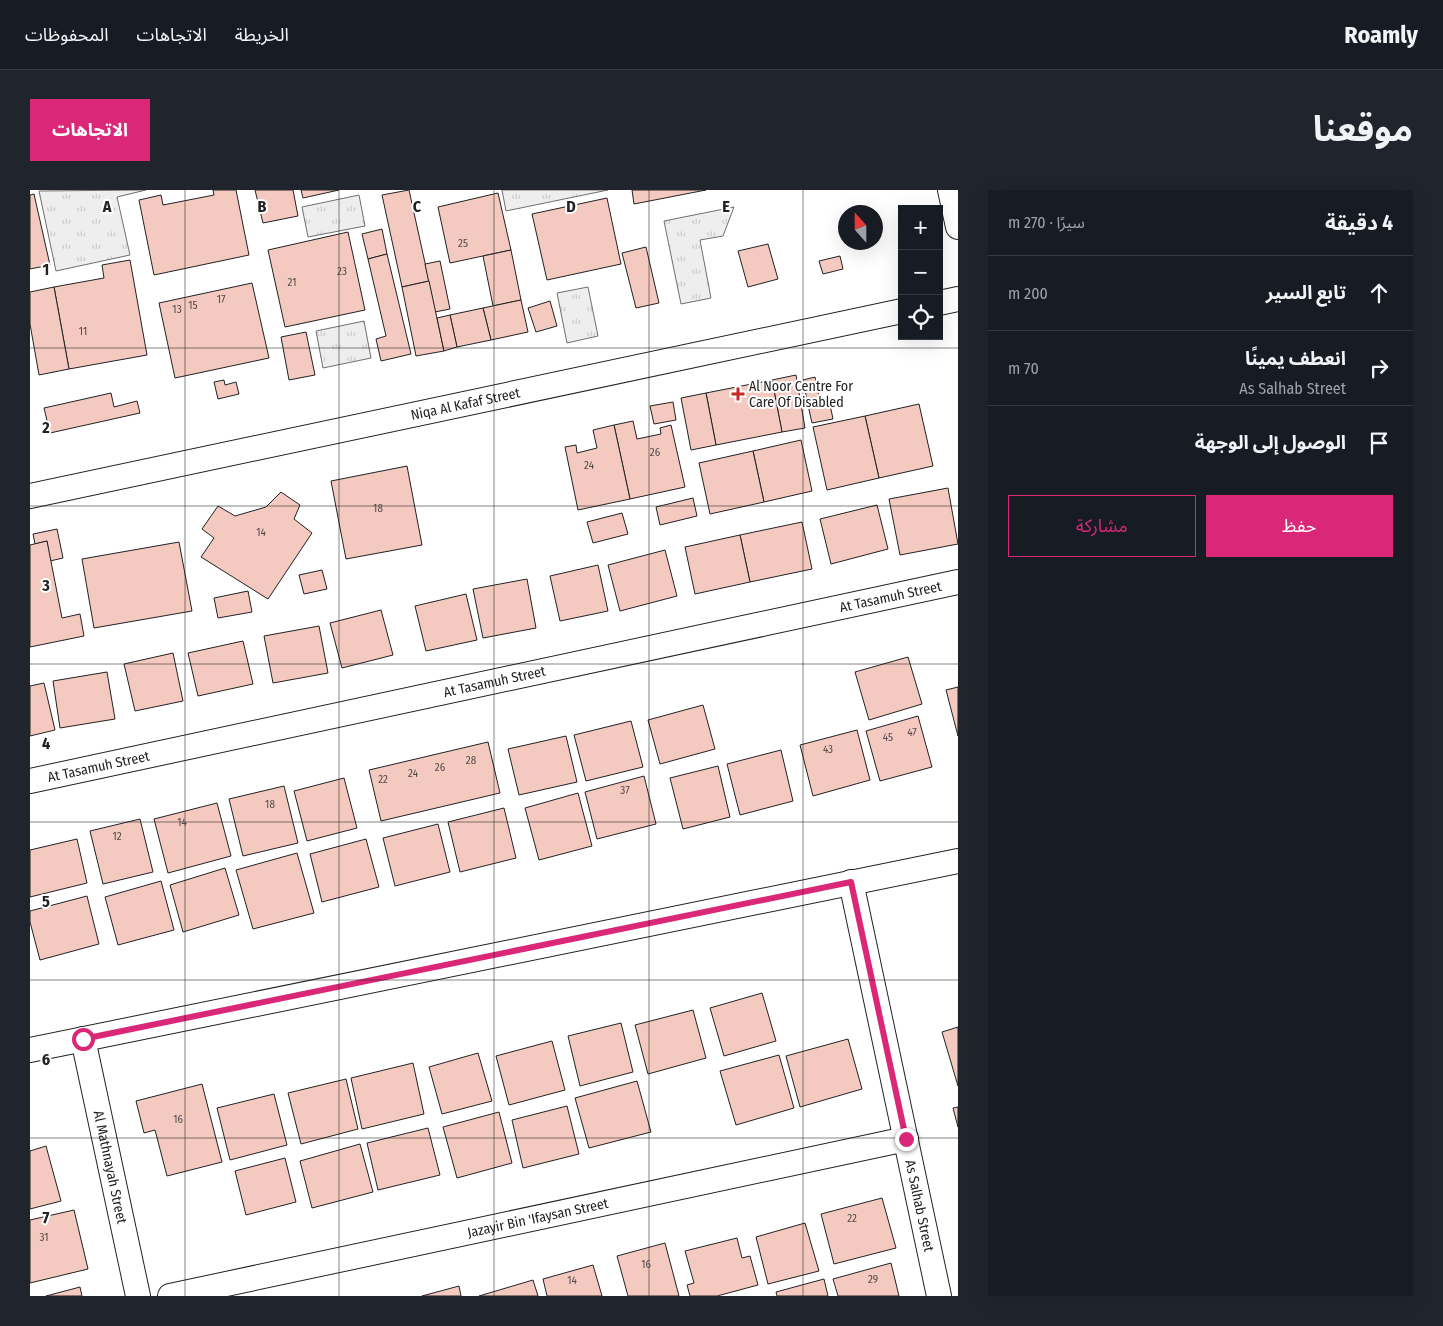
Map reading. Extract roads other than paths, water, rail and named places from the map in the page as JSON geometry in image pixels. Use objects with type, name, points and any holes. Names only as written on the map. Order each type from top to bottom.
[{"type":"street","points":[[950,190],[958,227]]},
{"type":"street","points":[[943,302],[958,299]]},
{"type":"street","name":"Niqa Al Kafaf Street","points":[[30,496],[898,312]]},
{"type":"street","name":"At Tasamuh Street","points":[[30,781],[958,582]]},
{"type":"street","points":[[30,1050],[958,861]]},
{"type":"street","name":"As Salhab Street","points":[[851,882],[939,1296]]},
{"type":"street","name":"Al Mathnayah Street","points":[[83,1039],[138,1296]]},
{"type":"street","name":"Jazayir Bin 'Ifaysan Street","points":[[170,1296],[906,1139]]},
{"type":"place","name":"Al Noor Centre For Care Of Disabled","points":[[738,394]]}]
